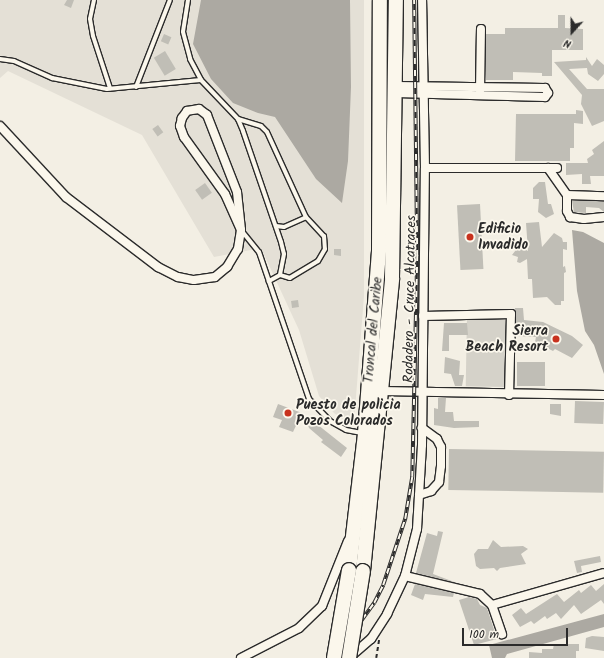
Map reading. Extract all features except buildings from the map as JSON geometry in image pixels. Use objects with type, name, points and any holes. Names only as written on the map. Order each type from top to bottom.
[{"type":"highway","name":"Troncal del Caribe","points":[[334,658],[355,525],[365,433],[379,250],[380,0]]},
{"type":"highway","name":"Troncal del Caribe","points":[[348,658],[363,571],[382,392],[392,278],[396,90],[396,0]]},
{"type":"street","name":"Rodadero - Cruce Alcatraces","points":[[348,658],[371,639],[380,626],[405,576],[415,541],[422,428],[425,168],[422,90],[422,0]]},
{"type":"street","points":[[480,90],[481,29]]},
{"type":"street","points":[[396,90],[544,88],[548,93],[545,97],[480,90]]},
{"type":"street","points":[[0,126],[66,197],[158,267],[178,277],[194,280],[215,277],[227,267],[238,249],[241,230],[237,192],[207,115],[199,109],[187,111],[180,126],[184,137],[235,210],[241,230]]},
{"type":"street","points":[[425,168],[557,168]]},
{"type":"street","points":[[548,168],[567,195],[567,210],[570,217],[584,219],[604,217]]},
{"type":"street","points":[[567,195],[604,196]]},
{"type":"street","points":[[423,316],[511,314],[509,395]]},
{"type":"street","points":[[382,392],[509,395],[604,395]]},
{"type":"street","points":[[419,495],[431,491],[439,482],[441,466],[441,447],[437,439],[422,428]]},
{"type":"street","points":[[241,658],[299,628],[322,606],[355,525]]},
{"type":"street","points":[[492,605],[604,573]]},
{"type":"street","points":[[405,576],[480,594],[492,605],[502,634]]},
{"type":"lane","points":[[94,0],[90,19],[93,36],[110,88]]},
{"type":"lane","points":[[136,87],[170,0]]},
{"type":"lane","points":[[188,0],[182,32],[190,60],[201,80],[238,119],[276,226],[284,254],[280,275]]},
{"type":"lane","points":[[0,59],[14,61],[52,78],[110,88],[136,87],[201,80]]},
{"type":"lane","points":[[238,119],[261,126],[266,132],[306,217],[324,236],[325,249],[318,261],[306,270],[290,278],[280,275],[269,281]]},
{"type":"lane","points":[[276,226],[284,227],[306,217]]},
{"type":"lane","points":[[241,230],[258,252],[309,399],[330,421],[346,430],[365,433]]},
{"type":"shaded area","points":[[0,0],[364,0],[364,296],[354,422],[345,421],[334,413],[319,396],[299,330],[261,248],[214,257],[142,135],[8,71],[0,78]]},
{"type":"shaded area","points":[[201,0],[350,0],[351,87],[348,161],[342,203],[316,179],[275,117],[258,113],[233,103],[211,79],[193,44]]},
{"type":"shaded area","points":[[572,230],[583,232],[604,243],[604,374],[594,345],[585,331],[577,291]]},
{"type":"shaded area","points":[[467,313],[506,314],[505,387],[466,386]]},
{"type":"shaded area","points":[[604,614],[604,627],[507,654],[505,658],[492,658],[489,645]]},
{"type":"railway","points":[[334,658],[374,603],[383,585],[405,519],[412,477],[417,256],[414,0]]},
{"type":"place","name":"Edificio Invadido","points":[[470,237]]},
{"type":"place","name":"Sierra Beach Resort","points":[[556,339]]},
{"type":"place","name":"Puesto de policia Pozos Colorados","points":[[288,413]]}]
